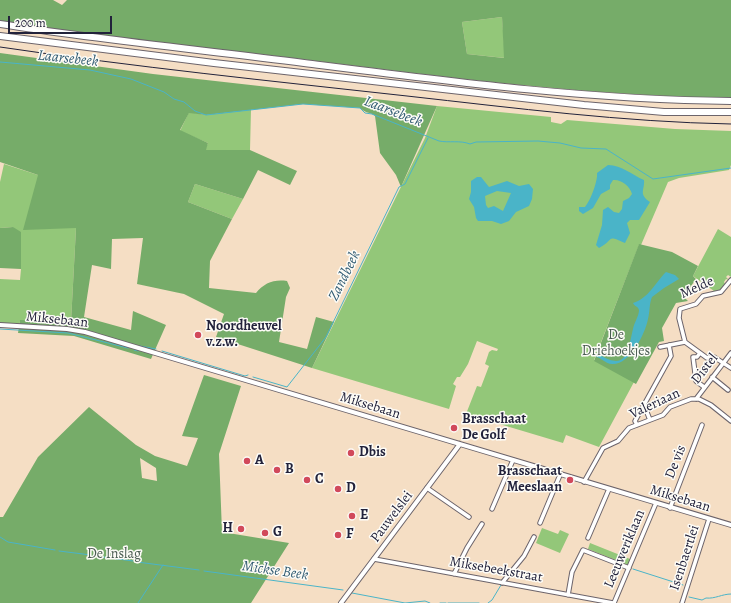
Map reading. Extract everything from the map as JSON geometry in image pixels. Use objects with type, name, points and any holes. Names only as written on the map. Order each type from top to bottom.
[{"type":"highway","points":[[0,24],[125,42],[492,85],[664,100],[731,101]]},
{"type":"highway","points":[[0,36],[206,62],[584,105],[664,112],[731,112]]},
{"type":"street","name":"Melde","points":[[684,342],[679,318],[680,308],[696,304],[703,296],[721,292],[731,280]]},
{"type":"street","name":"Miksebaan","points":[[0,325],[67,329],[85,332],[731,525]]},
{"type":"street","points":[[660,347],[684,342],[707,358],[714,357],[731,368]]},
{"type":"street","points":[[637,425],[635,421],[670,356],[669,345]]},
{"type":"street","points":[[700,353],[697,357],[693,357],[696,381],[704,387]]},
{"type":"street","name":"Distel","points":[[696,399],[731,353]]},
{"type":"street","points":[[712,376],[728,390]]},
{"type":"street","name":"Valeriaan","points":[[584,482],[603,448],[618,442],[629,428],[664,415],[670,407],[696,399],[711,405],[731,421]]},
{"type":"street","points":[[644,405],[650,420]]},
{"type":"street","name":"De vis","points":[[670,508],[702,425]]},
{"type":"street","name":"Pauwelslei","points":[[341,603],[460,444]]},
{"type":"street","points":[[492,509],[513,460]]},
{"type":"street","points":[[540,523],[560,475]]},
{"type":"street","points":[[427,488],[469,518]]},
{"type":"street","points":[[588,538],[609,489]]},
{"type":"street","name":"Leeuweriklaan","points":[[614,603],[656,503]]},
{"type":"street","name":"Isenbaertlei","points":[[682,603],[709,519]]},
{"type":"street","points":[[454,574],[467,548],[482,524]]},
{"type":"street","points":[[502,583],[524,556],[534,537]]},
{"type":"street","points":[[568,595],[572,572],[583,550],[629,568]]},
{"type":"street","name":"Miksebeekstraat","points":[[374,559],[593,601],[614,603]]},
{"type":"green space","points":[[0,0],[53,0],[62,5],[67,0],[731,0],[731,98],[623,94],[570,90],[113,37],[0,21]],"holes":[[[502,17],[504,58],[467,54],[462,22]]]},
{"type":"green space","points":[[502,17],[505,58],[467,54],[462,22]]},
{"type":"green space","points":[[0,53],[153,74],[437,106],[401,187],[396,175],[380,153],[375,116],[360,108],[303,104],[206,115],[189,113],[180,130],[208,143],[206,150],[250,150],[297,171],[290,185],[258,170],[243,199],[195,184],[188,202],[232,219],[210,261],[209,288],[256,293],[270,282],[287,281],[290,288],[286,297],[279,342],[307,349],[316,317],[334,322],[312,368],[216,337],[224,314],[184,294],[137,284],[143,238],[112,239],[111,269],[92,265],[84,317],[131,330],[133,311],[166,325],[151,359],[74,336],[18,333],[20,320],[71,322],[76,228],[23,230],[38,175],[0,162]]},
{"type":"green space","points":[[437,106],[551,117],[551,122],[561,124],[567,120],[675,129],[731,131],[731,165],[729,170],[679,178],[668,182],[641,245],[639,245],[594,360],[634,382],[599,447],[566,435],[563,443],[466,414],[477,386],[481,387],[489,366],[485,364],[489,352],[492,350],[497,351],[498,349],[477,341],[468,364],[460,377],[457,377],[453,384],[456,386],[449,409],[312,368],[425,138]]},
{"type":"green space","points":[[251,109],[250,150],[205,150],[208,143],[180,131],[189,112],[206,115]]},
{"type":"green space","points":[[4,164],[38,175],[76,228],[71,322],[20,321],[19,325],[0,323],[0,279],[20,280],[21,269],[13,227],[0,228],[0,182]]},
{"type":"green space","points":[[195,184],[243,199],[232,219],[188,202]]},
{"type":"green space","points":[[13,227],[21,232],[21,269],[0,268],[0,228]]},
{"type":"green space","points":[[718,229],[731,237],[731,277],[728,275],[726,277],[729,280],[726,279],[724,282],[725,284],[719,292],[714,291],[693,276]]},
{"type":"green space","name":"De Driehoekjes","points":[[639,244],[672,252],[698,266],[693,276],[696,279],[686,293],[688,294],[685,298],[688,301],[676,303],[662,328],[664,341],[659,342],[636,384],[594,361]]},
{"type":"green space","name":"De Inslag","points":[[204,375],[241,386],[219,454],[222,532],[289,543],[251,603],[0,603],[0,517],[3,517],[38,457],[89,407],[136,445],[155,456],[187,466],[198,438],[182,436]],"holes":[[[140,458],[156,468],[157,481],[142,478]]]},
{"type":"green space","points":[[542,528],[558,534],[560,530],[569,534],[560,553],[536,543]]},
{"type":"green space","points":[[590,543],[630,559],[628,565],[588,549]]},
{"type":"water","points":[[608,165],[622,168],[644,180],[643,194],[644,197],[650,202],[639,220],[630,220],[627,223],[630,233],[625,243],[615,239],[610,239],[599,248],[596,245],[602,225],[603,210],[608,207],[614,212],[619,213],[622,209],[623,201],[629,198],[632,194],[625,184],[613,180],[610,185],[610,189],[601,194],[593,208],[583,214],[579,211],[579,207],[585,207],[590,200],[597,173]]},
{"type":"water","points":[[477,177],[481,177],[489,187],[507,181],[519,186],[529,184],[533,189],[532,199],[529,206],[516,212],[509,221],[501,224],[492,221],[478,221],[474,207],[469,199],[471,192],[471,181]],"holes":[[[497,191],[511,193],[503,211],[494,206],[488,208],[486,205],[485,196]]]},
{"type":"water","points":[[666,272],[675,275],[679,279],[652,297],[644,332],[636,348],[625,360],[619,363],[608,363],[596,357],[599,350],[601,350],[600,355],[609,360],[621,360],[625,356],[639,312],[639,309],[633,303],[639,301],[648,294]]},
{"type":"waterway","name":"Laarsebeek","points":[[0,62],[90,70],[131,79],[164,92],[174,99],[184,102],[195,111],[206,115],[303,104],[360,108],[365,113],[372,114],[439,141],[462,142],[470,144],[476,142],[538,141],[560,143],[581,148],[606,149],[653,179],[731,168]]},
{"type":"waterway","name":"Zandbeek","points":[[253,377],[287,387],[326,337],[399,187],[405,184],[428,138]]},
{"type":"waterway","name":"Zandbeek","points":[[0,329],[68,333],[128,348]]},
{"type":"waterway","name":"Zandbeek","points":[[140,346],[156,349]]},
{"type":"waterway","name":"Zandbeek","points":[[134,350],[138,351]]},
{"type":"waterway","name":"Zandbeek","points":[[162,351],[245,376],[248,375]]},
{"type":"waterway","name":"Mickse Beek","points":[[0,537],[8,542],[55,550]]},
{"type":"waterway","name":"Mickse Beek","points":[[59,551],[91,555]]},
{"type":"waterway","name":"Mickse Beek","points":[[95,556],[133,561]]},
{"type":"waterway","name":"Mickse Beek","points":[[137,562],[199,570]]},
{"type":"waterway","points":[[138,603],[163,565]]},
{"type":"waterway","name":"Mickse Beek","points":[[633,569],[683,585]]},
{"type":"waterway","name":"Mickse Beek","points":[[204,571],[343,590]]},
{"type":"waterway","name":"Mickse Beek","points":[[488,603],[492,600],[501,585]]},
{"type":"waterway","name":"Mickse Beek","points":[[352,593],[405,603],[425,601],[430,603]]},
{"type":"waterway","name":"Mickse Beek","points":[[689,597],[702,600],[731,594]]},
{"type":"waterway","name":"Mickse Beek","points":[[440,603],[446,603]]},
{"type":"waterway","name":"Mickse Beek","points":[[448,603],[479,603]]},
{"type":"railway","points":[[0,47],[101,61],[528,110],[690,123],[731,124]]},
{"type":"place","name":"Noordheuvel v.z.w.","points":[[198,335]]},
{"type":"place","name":"Brasschaat De Golf","points":[[454,428]]},
{"type":"place","name":"Dbis","points":[[351,453]]},
{"type":"place","name":"A","points":[[247,461]]},
{"type":"place","name":"B","points":[[277,470]]},
{"type":"place","name":"C","points":[[307,480]]},
{"type":"place","name":"Brasschaat Meeslaan","points":[[570,480]]},
{"type":"place","name":"D","points":[[338,489]]},
{"type":"place","name":"E","points":[[352,516]]},
{"type":"place","name":"H","points":[[241,529]]},
{"type":"place","name":"G","points":[[265,533]]},
{"type":"place","name":"F","points":[[338,535]]}]
